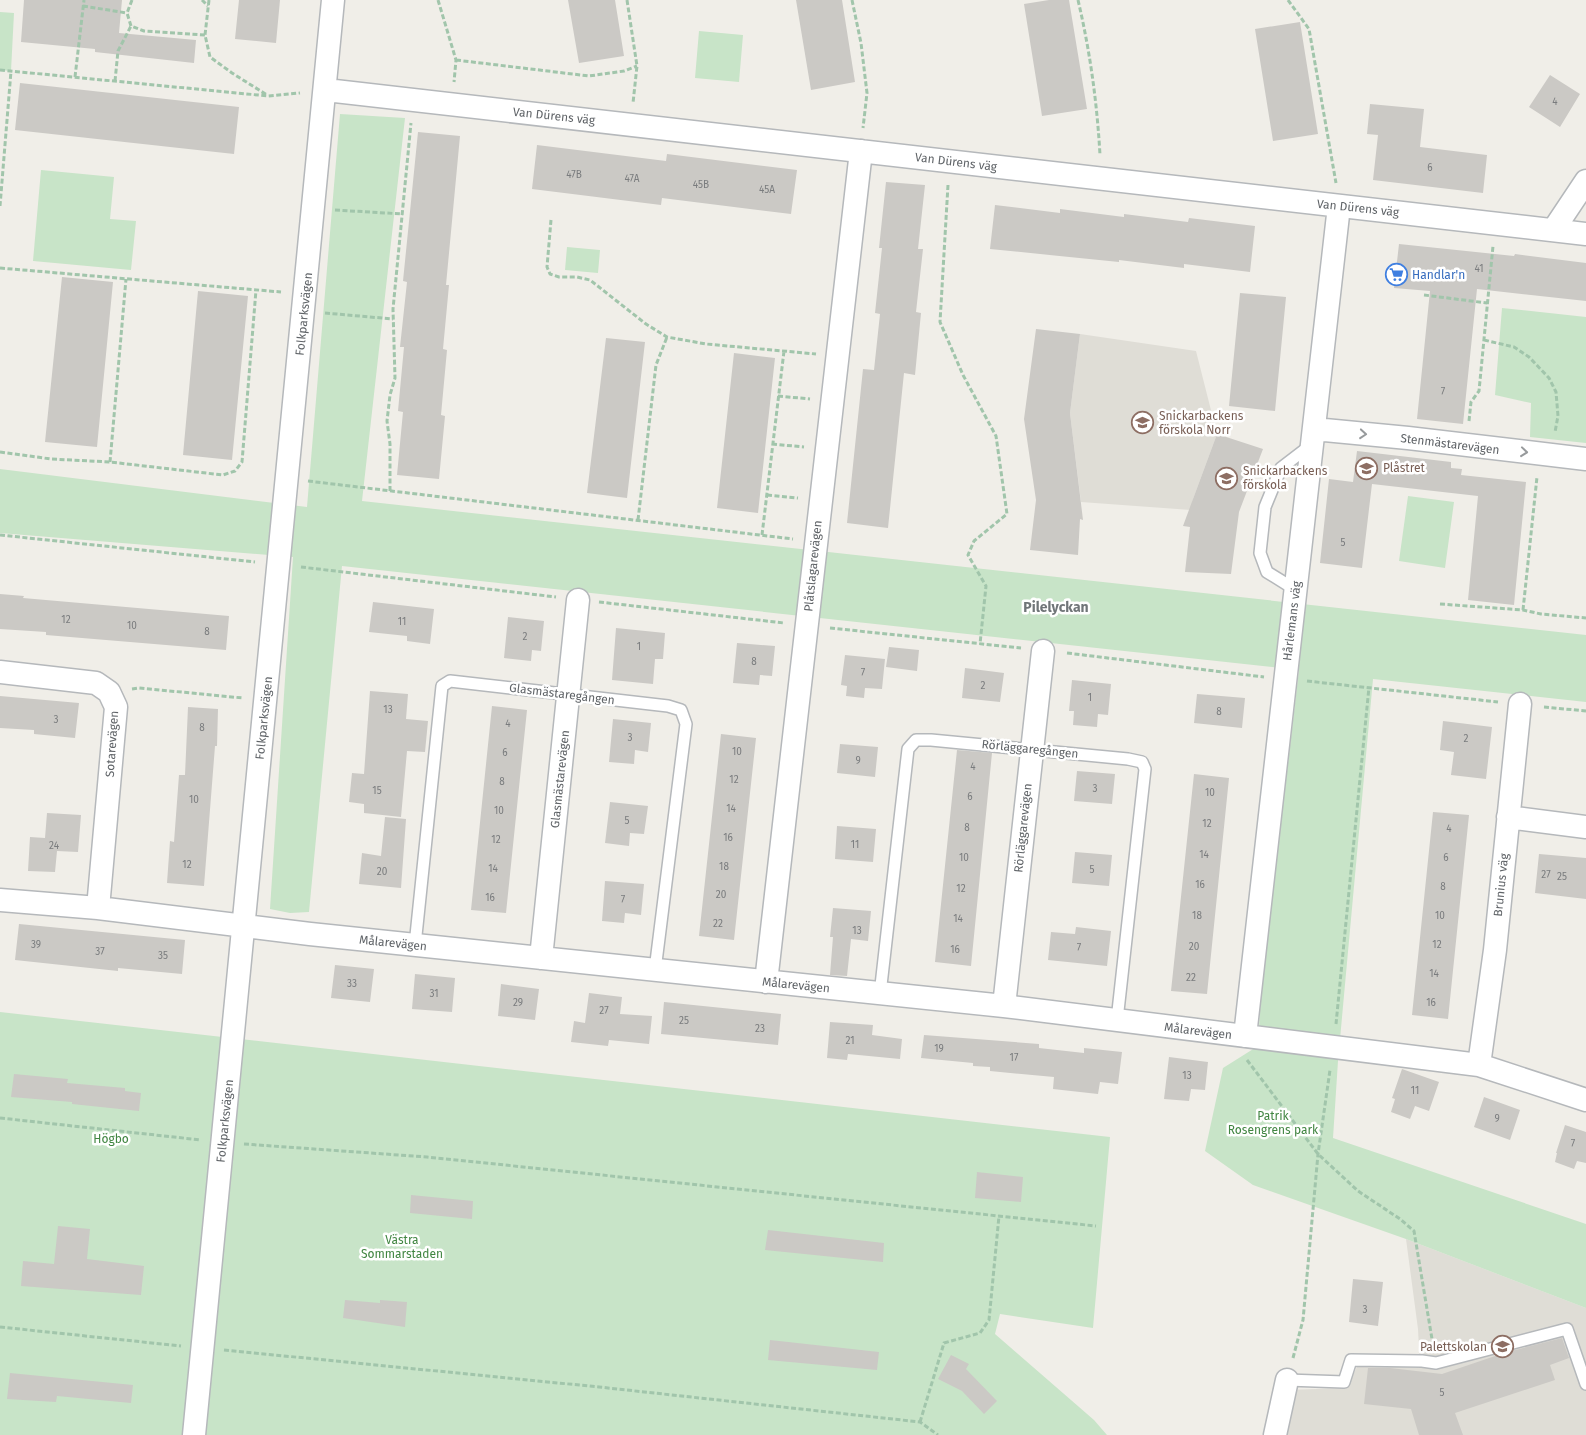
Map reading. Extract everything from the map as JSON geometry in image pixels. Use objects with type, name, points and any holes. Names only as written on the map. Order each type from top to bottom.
[{"type":"street","name":"Folkparksvägen","points":[[194,1435],[326,90],[333,0]]},
{"type":"street","name":"Van Dürens väg","points":[[326,90],[1586,234]]},
{"type":"street","name":"Plåtslagarevägen","points":[[766,982],[861,151]]},
{"type":"street","points":[[1554,229],[1586,181]]},
{"type":"street","name":"Hårlemans väg","points":[[1236,1035],[1285,679],[1339,206]]},
{"type":"street","name":"Stenmästarevägen","points":[[1313,436],[1408,438],[1586,459]]},
{"type":"street","name":"Glasmästarevägen","points":[[540,958],[578,600]]},
{"type":"street","name":"Rörläggarevägen","points":[[1004,1006],[1043,651]]},
{"type":"street","name":"Sotarevägen","points":[[0,672],[96,683],[109,692],[116,707],[98,908]]},
{"type":"street","name":"Brunius väg","points":[[1479,1065],[1495,950],[1520,704]]},
{"type":"street","points":[[1508,817],[1586,827]]},
{"type":"street","name":"Målarevägen","points":[[0,900],[98,908],[244,927],[1004,1006],[1479,1065],[1586,1100]]},
{"type":"street","points":[[1275,1435],[1287,1380]]},
{"type":"lane","points":[[1296,590],[1267,572],[1260,553],[1265,507],[1281,468],[1313,436]]},
{"type":"lane","name":"Glasmästaregången","points":[[415,945],[442,686],[450,681],[668,706],[681,710],[686,724],[655,970]]},
{"type":"lane","name":"Rörläggaregången","points":[[880,994],[908,749],[916,740],[1142,762],[1145,768],[1117,1020]]},
{"type":"lane","points":[[1287,1380],[1344,1382],[1351,1360],[1422,1361],[1436,1363],[1567,1329],[1586,1384]]},
{"type":"path","points":[[75,77],[84,0]]},
{"type":"path","points":[[115,81],[118,51],[130,26],[127,13],[132,0]]},
{"type":"path","points":[[202,0],[208,6]]},
{"type":"path","points":[[209,0],[205,36],[210,57],[268,96]]},
{"type":"path","points":[[438,0],[456,60],[452,104]]},
{"type":"path","points":[[627,0],[637,66],[631,125]]},
{"type":"path","points":[[852,0],[861,43],[866,93],[861,151]]},
{"type":"path","points":[[1078,0],[1087,41],[1098,114],[1102,179]]},
{"type":"path","points":[[1288,0],[1308,29],[1339,206]]},
{"type":"path","points":[[83,6],[127,13]]},
{"type":"path","points":[[130,26],[144,31],[205,36]]},
{"type":"path","points":[[456,60],[590,76],[624,71],[637,66]]},
{"type":"path","points":[[0,70],[268,96],[284,96],[326,90]]},
{"type":"path","points":[[0,206],[11,71]]},
{"type":"path","points":[[390,491],[388,421],[390,395],[395,378],[393,318],[412,100]]},
{"type":"path","points":[[949,162],[940,322],[963,376],[996,436],[1007,514],[974,541],[968,555],[986,586],[980,644]]},
{"type":"path","points":[[314,209],[403,214]]},
{"type":"path","points":[[551,220],[547,267],[550,274],[558,277],[577,277],[590,280],[646,324],[667,337],[706,344],[837,356]]},
{"type":"path","points":[[1467,446],[1471,402],[1479,391],[1495,223]]},
{"type":"path","points":[[0,268],[256,290],[305,303],[393,318]]},
{"type":"path","points":[[110,462],[126,279]]},
{"type":"path","points":[[0,452],[51,459],[110,462],[223,475],[235,471],[242,462],[256,290]]},
{"type":"path","points":[[1424,295],[1487,303]]},
{"type":"path","points":[[638,520],[656,365],[667,337]]},
{"type":"path","points":[[1484,340],[1514,347],[1529,357],[1549,378],[1556,392],[1558,416],[1548,455],[1523,610]]},
{"type":"path","points":[[762,535],[784,351]]},
{"type":"path","points":[[778,396],[832,400]]},
{"type":"path","points":[[772,444],[826,448]]},
{"type":"path","points":[[288,479],[816,542]]},
{"type":"path","points":[[767,495],[820,500]]},
{"type":"path","points":[[0,535],[806,626],[1586,711]]},
{"type":"path","points":[[1440,604],[1523,610],[1541,614],[1586,618]]},
{"type":"path","points":[[109,692],[139,688],[266,700]]},
{"type":"path","points":[[1236,1035],[1318,1154],[1358,1191],[1400,1219],[1414,1231],[1436,1363]]},
{"type":"path","points":[[0,1118],[222,1142],[428,1158],[1096,1226]]},
{"type":"path","points":[[920,1422],[944,1343],[980,1333],[990,1320],[999,1216]]},
{"type":"path","points":[[0,1327],[580,1385],[920,1422],[938,1435]]},
{"type":"shaded area","name":"Snickarbackens förskola Norr","points":[[1080,334],[1196,351],[1217,434],[1193,499],[1191,510],[1081,502],[1070,413]]},
{"type":"shaded area","name":"Palettskolan","points":[[1406,1239],[1586,1308],[1586,1435],[1275,1435],[1287,1390],[1346,1388],[1358,1365],[1420,1368],[1418,1329]]},
{"type":"green space","points":[[0,12],[14,13],[11,71],[0,70]]},
{"type":"green space","points":[[699,31],[743,35],[739,82],[695,78]]},
{"type":"green space","name":"Patrik Rosengrens park","points":[[340,114],[405,118],[362,501],[1586,635],[1586,702],[1373,679],[1338,1061],[1333,1138],[1586,1224],[1586,1308],[1406,1239],[1253,1185],[1205,1151],[1223,1068],[1258,1046],[1261,991],[1299,670],[342,566],[309,912],[290,913],[270,909],[293,557],[0,533],[0,469],[307,507]]},
{"type":"green space","points":[[41,170],[114,177],[110,219],[136,221],[131,270],[33,261]]},
{"type":"green space","points":[[567,247],[600,250],[598,273],[565,270]]},
{"type":"green space","points":[[1502,308],[1586,317],[1586,443],[1530,437],[1531,403],[1495,395]]},
{"type":"green space","points":[[1408,496],[1454,502],[1445,568],[1399,561]]},
{"type":"green space","name":"Västra Sommarstaden","points":[[0,1012],[1110,1137],[1093,1328],[1000,1314],[995,1334],[1094,1420],[1107,1435],[0,1435]]},
{"type":"building","points":[[24,0],[122,0],[119,33],[196,40],[194,63],[95,52],[95,49],[21,42]]},
{"type":"building","points":[[239,0],[280,0],[276,43],[235,39]]},
{"type":"building","points":[[568,0],[615,0],[624,56],[579,63]]},
{"type":"building","points":[[796,0],[842,0],[855,82],[811,90]]},
{"type":"building","points":[[1049,0],[1069,0],[1087,109],[1042,116],[1024,4]]},
{"type":"building","points":[[1300,22],[1318,134],[1273,141],[1255,29]]},
{"type":"building","points":[[1550,75],[1580,94],[1560,127],[1529,107]]},
{"type":"building","points":[[20,83],[239,107],[234,154],[15,130]]},
{"type":"building","points":[[1370,104],[1424,109],[1420,147],[1487,155],[1483,193],[1373,180],[1378,135],[1367,134]]},
{"type":"building","points":[[418,132],[460,136],[446,285],[449,285],[443,349],[447,350],[441,415],[445,416],[439,479],[397,475],[403,412],[398,411],[404,347],[400,347],[407,282],[403,281]]},
{"type":"building","points":[[537,145],[666,161],[667,154],[797,170],[791,214],[662,198],[661,205],[532,189]]},
{"type":"building","points":[[886,182],[925,185],[918,249],[923,249],[916,312],[921,313],[915,375],[904,373],[888,528],[847,523],[863,369],[874,370],[880,314],[875,313],[882,248],[879,248]]},
{"type":"building","points":[[995,205],[1060,213],[1060,209],[1124,217],[1124,214],[1188,222],[1189,218],[1255,226],[1250,272],[1184,264],[1184,268],[1119,260],[1119,262],[990,249]]},
{"type":"building","points":[[1399,244],[1514,256],[1515,254],[1586,263],[1586,301],[1477,289],[1463,424],[1417,419],[1430,291],[1394,288]]},
{"type":"building","points":[[62,277],[113,282],[97,447],[45,442]]},
{"type":"building","points":[[198,291],[248,296],[232,460],[183,455]]},
{"type":"building","points":[[1240,293],[1286,297],[1275,411],[1229,406]]},
{"type":"building","points":[[1036,329],[1080,334],[1070,413],[1083,520],[1080,519],[1078,555],[1030,550],[1036,500],[1024,419]]},
{"type":"building","points":[[606,338],[645,342],[627,498],[587,493]]},
{"type":"building","points":[[734,353],[775,358],[758,513],[717,508]]},
{"type":"building","points":[[1217,434],[1263,449],[1239,512],[1231,574],[1185,572],[1190,527],[1183,526]]},
{"type":"building","points":[[1357,451],[1451,462],[1451,468],[1462,469],[1461,475],[1526,482],[1514,605],[1468,600],[1478,496],[1372,484],[1362,568],[1320,563],[1329,479],[1353,482]]},
{"type":"building","points":[[0,594],[24,596],[23,598],[229,616],[226,650],[46,635],[46,632],[0,629]]},
{"type":"building","points":[[373,602],[434,609],[430,644],[407,641],[407,636],[369,632]]},
{"type":"building","points":[[508,617],[544,621],[541,651],[532,650],[531,661],[504,658]]},
{"type":"building","points":[[616,628],[665,633],[663,659],[655,659],[653,684],[612,680]]},
{"type":"building","points":[[737,643],[775,646],[772,676],[760,675],[759,685],[733,683]]},
{"type":"building","points":[[889,647],[919,650],[917,671],[886,667]]},
{"type":"building","points":[[845,655],[885,659],[882,689],[865,688],[864,698],[846,696],[847,686],[841,685]]},
{"type":"building","points":[[965,668],[1004,673],[1000,702],[962,698]]},
{"type":"building","points":[[1072,680],[1111,684],[1108,715],[1098,714],[1097,727],[1073,725],[1074,711],[1069,711]]},
{"type":"building","points":[[370,691],[408,694],[406,719],[428,721],[425,752],[407,751],[401,817],[364,813],[364,804],[349,802],[352,773],[364,774]]},
{"type":"building","points":[[1197,694],[1245,698],[1242,728],[1194,723]]},
{"type":"building","points":[[0,696],[79,703],[75,738],[34,734],[34,730],[0,728]]},
{"type":"building","points":[[492,706],[527,710],[506,913],[471,910]]},
{"type":"building","points":[[188,707],[218,709],[217,746],[215,746],[204,886],[167,883],[170,841],[174,842],[179,775],[185,775]]},
{"type":"building","points":[[613,719],[651,723],[648,752],[635,750],[634,764],[609,762]]},
{"type":"building","points":[[1443,721],[1492,727],[1486,779],[1451,775],[1454,752],[1440,750]]},
{"type":"building","points":[[721,734],[756,738],[734,940],[699,936]]},
{"type":"building","points":[[840,744],[878,747],[875,777],[837,773]]},
{"type":"building","points":[[957,750],[992,753],[971,966],[935,962]]},
{"type":"building","points":[[1077,771],[1115,774],[1112,804],[1074,801]]},
{"type":"building","points":[[1194,774],[1229,778],[1207,994],[1171,991]]},
{"type":"building","points":[[610,802],[648,806],[644,834],[630,833],[629,846],[605,843]]},
{"type":"building","points":[[1433,812],[1469,815],[1448,1019],[1412,1015]]},
{"type":"building","points":[[47,813],[81,815],[78,852],[57,851],[55,872],[28,871],[30,837],[45,838]]},
{"type":"building","points":[[385,817],[406,819],[401,888],[359,884],[362,853],[381,856]]},
{"type":"building","points":[[837,826],[876,829],[873,862],[835,859]]},
{"type":"building","points":[[1075,852],[1112,855],[1109,886],[1072,883]]},
{"type":"building","points":[[1539,854],[1586,858],[1586,899],[1535,893]]},
{"type":"building","points":[[605,881],[644,884],[641,915],[625,913],[624,923],[602,921]]},
{"type":"building","points":[[833,908],[871,911],[868,941],[851,939],[847,976],[830,975],[833,937],[830,937]]},
{"type":"building","points":[[19,924],[185,940],[182,974],[118,968],[118,971],[15,960]]},
{"type":"building","points":[[1076,927],[1111,931],[1107,966],[1048,960],[1051,932],[1075,934]]},
{"type":"building","points":[[335,965],[374,969],[370,1002],[331,998]]},
{"type":"building","points":[[415,974],[455,978],[452,1012],[412,1009]]},
{"type":"building","points":[[501,984],[539,989],[535,1020],[498,1016]]},
{"type":"building","points":[[589,993],[622,997],[620,1014],[652,1016],[649,1044],[609,1040],[608,1046],[571,1042],[574,1021],[585,1023]]},
{"type":"building","points":[[664,1002],[781,1014],[778,1045],[661,1034]]},
{"type":"building","points":[[830,1022],[873,1025],[872,1035],[902,1039],[900,1059],[848,1054],[847,1060],[827,1058]]},
{"type":"building","points":[[924,1035],[1039,1044],[1039,1048],[1084,1053],[1084,1048],[1122,1052],[1118,1084],[1100,1082],[1098,1094],[1053,1089],[1054,1077],[990,1071],[990,1067],[973,1066],[973,1063],[921,1058]]},
{"type":"building","points":[[1169,1057],[1208,1062],[1205,1090],[1191,1089],[1189,1101],[1164,1099]]},
{"type":"building","points":[[1402,1069],[1439,1082],[1429,1111],[1415,1106],[1410,1119],[1391,1112],[1395,1099],[1392,1098]]},
{"type":"building","points":[[14,1074],[68,1079],[67,1083],[125,1088],[125,1091],[141,1093],[139,1111],[72,1104],[72,1102],[11,1097]]},
{"type":"building","points":[[1484,1097],[1520,1110],[1510,1140],[1474,1127]]},
{"type":"building","points":[[1565,1125],[1586,1132],[1586,1163],[1577,1161],[1574,1169],[1555,1162]]},
{"type":"building","points":[[977,1172],[1023,1177],[1021,1202],[975,1198]]},
{"type":"building","points":[[411,1195],[473,1201],[472,1219],[410,1213]]},
{"type":"building","points":[[58,1226],[90,1229],[87,1259],[144,1266],[141,1295],[21,1286],[23,1261],[54,1264]]},
{"type":"building","points":[[768,1230],[884,1243],[883,1262],[765,1250]]},
{"type":"building","points":[[1353,1279],[1383,1282],[1378,1326],[1349,1322]]},
{"type":"building","points":[[345,1300],[380,1303],[380,1300],[407,1302],[405,1327],[343,1318]]},
{"type":"building","points":[[1562,1338],[1569,1358],[1550,1365],[1555,1380],[1455,1413],[1463,1435],[1419,1435],[1411,1409],[1364,1404],[1368,1368],[1390,1368],[1442,1374],[1504,1353]]},
{"type":"building","points":[[770,1340],[879,1352],[877,1370],[768,1360]]},
{"type":"building","points":[[951,1355],[969,1364],[966,1369],[997,1401],[984,1414],[962,1391],[938,1379]]},
{"type":"building","points":[[10,1373],[133,1385],[131,1403],[57,1396],[56,1402],[7,1399]]},
{"type":"place","name":"Handlar'n","points":[[1396,275]]},
{"type":"place","name":"Snickarbackens förskola Norr","points":[[1143,423]]},
{"type":"place","name":"Plåstret","points":[[1367,468]]},
{"type":"place","name":"Snickarbackens förskola","points":[[1227,478]]},
{"type":"place","name":"Palettskolan","points":[[1503,1347]]},
{"type":"district","name":"Pilelyckan","points":[[1056,607]]},
{"type":"park label","name":"Högbo","points":[[111,1139]]}]
